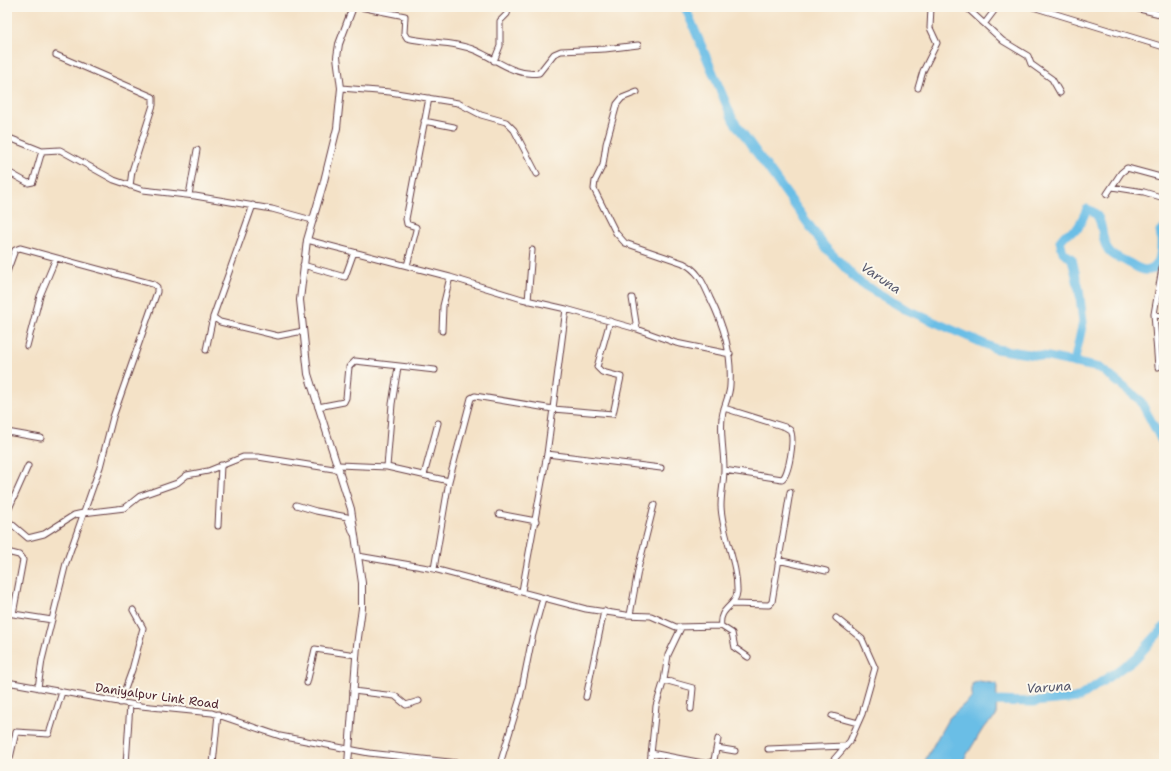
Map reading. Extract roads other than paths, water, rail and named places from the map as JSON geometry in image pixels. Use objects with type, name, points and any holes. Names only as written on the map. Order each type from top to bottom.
[{"type":"street","points":[[348,764],[356,655],[363,596],[351,509],[339,467],[308,374],[302,331],[300,300],[307,240],[323,185],[337,128],[341,88],[337,57],[339,44],[353,7]]},
{"type":"street","points":[[360,7],[405,16],[404,33],[407,38],[444,42],[470,49],[514,70],[537,73],[542,71],[554,54],[561,51],[606,49],[638,45]]},
{"type":"street","points":[[494,61],[500,46],[500,21],[507,14],[509,7]]},
{"type":"street","points":[[918,88],[923,71],[937,43],[930,28],[931,7]]},
{"type":"street","points":[[966,7],[1003,41],[1028,56],[1031,64],[1052,79],[1060,93]]},
{"type":"street","points":[[985,23],[997,7]]},
{"type":"street","points":[[1033,7],[1164,47]]},
{"type":"street","points":[[1131,7],[1164,15]]},
{"type":"street","points":[[56,56],[153,97],[153,105],[132,171],[130,186]]},
{"type":"street","points":[[341,88],[390,92],[464,105],[481,115],[506,122],[514,130],[537,174]]},
{"type":"street","points":[[638,92],[622,98],[617,104],[606,144],[603,165],[595,181],[594,189],[616,233],[625,243],[683,263],[692,267],[699,274],[721,320],[730,354],[730,388],[722,419],[724,470],[722,513],[737,587],[736,598],[724,611],[721,626]]},
{"type":"street","points":[[407,266],[416,227],[407,224],[406,219],[429,98]]},
{"type":"street","points":[[424,121],[454,127]]},
{"type":"street","points":[[7,137],[42,151],[60,150],[114,180],[144,190],[189,195],[272,209],[312,220]]},
{"type":"street","points":[[189,195],[197,150]]},
{"type":"street","points":[[10,173],[28,183],[33,182],[42,151]]},
{"type":"street","points":[[1107,194],[1121,173],[1127,168],[1164,178]]},
{"type":"street","points":[[1112,187],[1144,192],[1164,198]]},
{"type":"street","points":[[206,350],[213,317],[253,206]]},
{"type":"street","points":[[307,240],[610,321],[676,343],[730,354]]},
{"type":"street","points":[[7,272],[15,250],[17,249],[153,284],[156,287],[157,292],[113,417],[100,467],[66,563],[52,620],[38,688]]},
{"type":"street","points":[[528,300],[532,250]]},
{"type":"street","points":[[303,265],[345,277],[354,252]]},
{"type":"street","points":[[1158,367],[1154,314],[1162,278],[1164,256]]},
{"type":"street","points":[[27,346],[40,296],[56,258]]},
{"type":"street","points":[[442,331],[442,306],[450,277]]},
{"type":"street","points":[[632,298],[637,329]]},
{"type":"street","points":[[522,591],[536,521],[547,454],[566,309]]},
{"type":"street","points":[[1154,314],[1164,317]]},
{"type":"street","points":[[213,317],[220,322],[278,336],[302,331]]},
{"type":"street","points":[[434,569],[449,481],[470,400],[473,396],[553,409],[611,414],[615,412],[621,377],[602,372],[597,368],[610,321]]},
{"type":"street","points":[[318,407],[344,402],[351,363],[355,361],[398,367],[436,370]]},
{"type":"street","points":[[387,467],[392,404],[398,367]]},
{"type":"street","points":[[724,408],[785,427],[790,430],[793,439],[787,473],[782,479],[724,470]]},
{"type":"street","points":[[424,476],[438,423]]},
{"type":"street","points":[[7,432],[41,438]]},
{"type":"street","points":[[547,454],[661,468]]},
{"type":"street","points":[[7,520],[30,538],[44,534],[71,517],[125,508],[143,495],[177,483],[187,475],[208,471],[235,459],[251,456],[339,467],[387,467],[449,481]]},
{"type":"street","points":[[7,513],[28,466]]},
{"type":"street","points":[[218,526],[221,466]]},
{"type":"street","points":[[732,604],[770,604],[790,492]]},
{"type":"street","points":[[296,505],[316,511],[347,517],[356,537]]},
{"type":"street","points":[[630,615],[639,565],[654,505]]},
{"type":"street","points":[[499,514],[536,521]]},
{"type":"street","points":[[7,552],[19,555],[22,560],[13,614]]},
{"type":"street","points":[[358,556],[434,569],[586,609],[630,615],[651,616],[681,628],[721,626],[732,633],[735,648],[748,657]]},
{"type":"street","points":[[778,560],[826,571]]},
{"type":"street","points":[[500,764],[520,698],[532,638],[543,598]]},
{"type":"street","points":[[120,702],[132,670],[142,628],[133,610]]},
{"type":"street","points":[[586,697],[604,611]]},
{"type":"street","points":[[7,613],[52,620]]},
{"type":"street","points":[[830,764],[841,750],[847,746],[858,723],[875,668],[862,639],[836,618]]},
{"type":"street","points":[[650,764],[653,721],[664,680],[668,655],[681,628]]},
{"type":"street","points":[[307,683],[315,649],[356,655]]},
{"type":"street","points":[[664,680],[693,688],[691,709]]},
{"type":"street","name":"Daniyalpur Link Road","points":[[7,682],[130,704],[218,714],[280,736],[368,753],[414,758],[432,762],[467,764]]},
{"type":"street","points":[[353,691],[395,696],[406,705],[419,701]]},
{"type":"street","points":[[10,758],[9,748],[16,732],[49,734],[62,692]]},
{"type":"street","points":[[126,764],[130,704]]},
{"type":"street","points":[[212,764],[218,714]]},
{"type":"street","points":[[832,716],[858,723]]},
{"type":"street","points":[[651,753],[708,764],[714,760],[718,739]]},
{"type":"street","points":[[768,750],[847,746]]},
{"type":"street","points":[[717,748],[735,751]]},
{"type":"street","points":[[413,764],[414,758]]},
{"type":"water","points":[[979,681],[997,684],[996,717],[984,727],[961,764],[923,764],[948,719],[972,697],[972,684]]},
{"type":"waterway","name":"Varuna","points":[[685,7],[733,120],[825,247],[859,282],[905,309],[996,349],[1048,357],[1100,368],[1140,400],[1164,445]]},
{"type":"waterway","points":[[1074,363],[1083,322],[1079,289],[1072,259],[1063,252],[1060,241],[1065,235],[1078,228],[1087,209],[1098,217],[1104,241],[1111,253],[1140,269],[1150,270],[1155,267],[1158,262],[1161,249],[1160,231],[1164,229]]},
{"type":"waterway","name":"Varuna","points":[[986,708],[995,701],[1033,702],[1078,698],[1136,658],[1164,627]]}]
